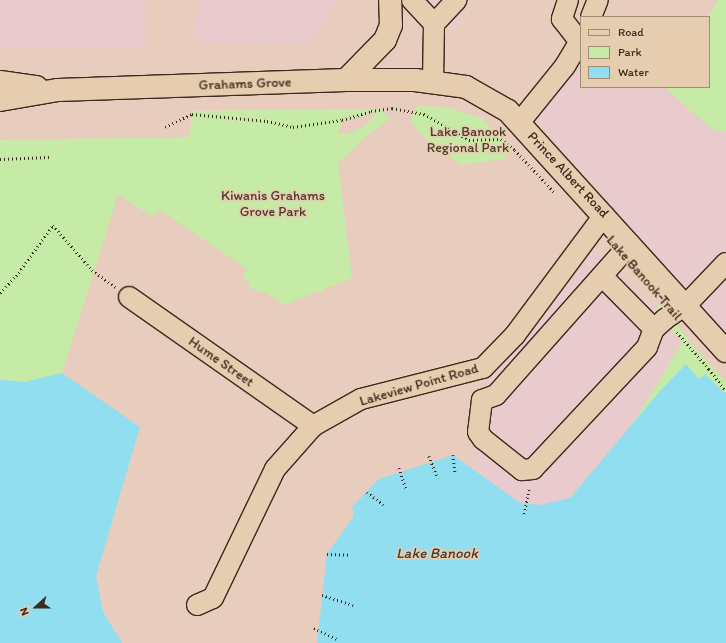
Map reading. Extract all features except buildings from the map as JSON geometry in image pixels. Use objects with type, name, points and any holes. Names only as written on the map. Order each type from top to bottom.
[{"type":"main road","points":[[346,80],[385,40],[391,25],[390,0]]},
{"type":"main road","name":"Grahams Grove","points":[[0,100],[58,90],[346,80],[415,80],[433,82]]},
{"type":"main road","name":"Grahams Grove","points":[[0,82],[58,90]]},
{"type":"main road","name":"Prince Albert Road","points":[[433,82],[466,87],[508,111],[725,349]]},
{"type":"street","points":[[412,0],[434,24]]},
{"type":"street","points":[[433,82],[434,24],[456,0]]},
{"type":"street","points":[[519,123],[565,66],[580,40],[562,19],[568,0]]},
{"type":"street","points":[[591,16],[598,0]]},
{"type":"street","name":"Lakeview Point Road","points":[[197,605],[214,598],[275,469],[313,426],[361,399],[483,368],[515,335],[604,215]]},
{"type":"street","points":[[630,244],[496,395],[482,400],[478,432],[483,439],[522,470],[533,469],[647,347],[660,324],[686,305],[726,263]]},
{"type":"street","points":[[602,276],[660,324]]},
{"type":"street","name":"Hume Street","points":[[129,297],[313,426]]},
{"type":"path","points":[[165,127],[192,114],[267,120],[293,127],[342,120],[372,111],[392,108],[424,114],[469,140],[502,139],[515,150],[558,197]]},
{"type":"path","points":[[0,159],[50,157]]},
{"type":"path","points":[[0,293],[16,276],[53,225],[92,270],[129,297]]},
{"type":"path","name":"Lake Banook Trail","points":[[660,324],[709,369],[726,392]]},
{"type":"path","points":[[453,455],[455,472]]},
{"type":"path","points":[[429,456],[438,478]]},
{"type":"path","points":[[399,468],[406,488]]},
{"type":"path","points":[[524,514],[528,489]]},
{"type":"path","points":[[367,492],[384,505]]},
{"type":"path","points":[[327,554],[350,555]]},
{"type":"path","points":[[322,595],[353,604]]},
{"type":"path","points":[[314,628],[337,639]]},
{"type":"shaded area","points":[[0,0],[146,0],[145,48],[0,47]]},
{"type":"shaded area","points":[[198,0],[337,0],[309,43],[195,42]]},
{"type":"shaded area","points":[[424,0],[467,0],[454,30]]},
{"type":"shaded area","points":[[580,51],[580,88],[663,88],[713,130],[726,132],[726,339],[710,317],[524,107]]},
{"type":"shaded area","points":[[586,240],[656,309],[682,342],[634,422],[570,498],[539,505],[520,503],[475,471],[487,372]]},
{"type":"green space","points":[[718,0],[726,0],[726,132],[713,130],[667,90],[668,88],[710,88],[710,16],[709,16]]},
{"type":"green space","name":"Lake Banook Regional Park","points":[[418,106],[447,107],[483,119],[512,150],[503,159],[461,165],[430,143],[410,122]]},
{"type":"green space","name":"Kiwanis Grahams Grove Park","points":[[391,108],[381,111],[391,118],[369,134],[338,163],[352,278],[324,289],[324,291],[316,292],[285,305],[266,293],[249,288],[249,282],[243,278],[246,268],[158,209],[155,218],[118,195],[62,373],[24,382],[0,380],[0,140],[189,137],[192,111]],"holes":[[[378,111],[365,126],[348,134],[338,134],[342,120]]]},
{"type":"green space","points":[[660,303],[694,347],[726,382],[726,394],[704,374],[634,422],[682,342],[656,309]]},
{"type":"water","name":"Lake Banook","points":[[686,364],[699,379],[705,374],[726,394],[726,643],[317,643],[327,554],[354,516],[352,507],[379,479],[453,455],[520,503],[539,505],[570,498],[660,391]]},
{"type":"water","points":[[62,373],[140,427],[96,576],[103,612],[122,643],[0,643],[0,380],[24,382]]}]
